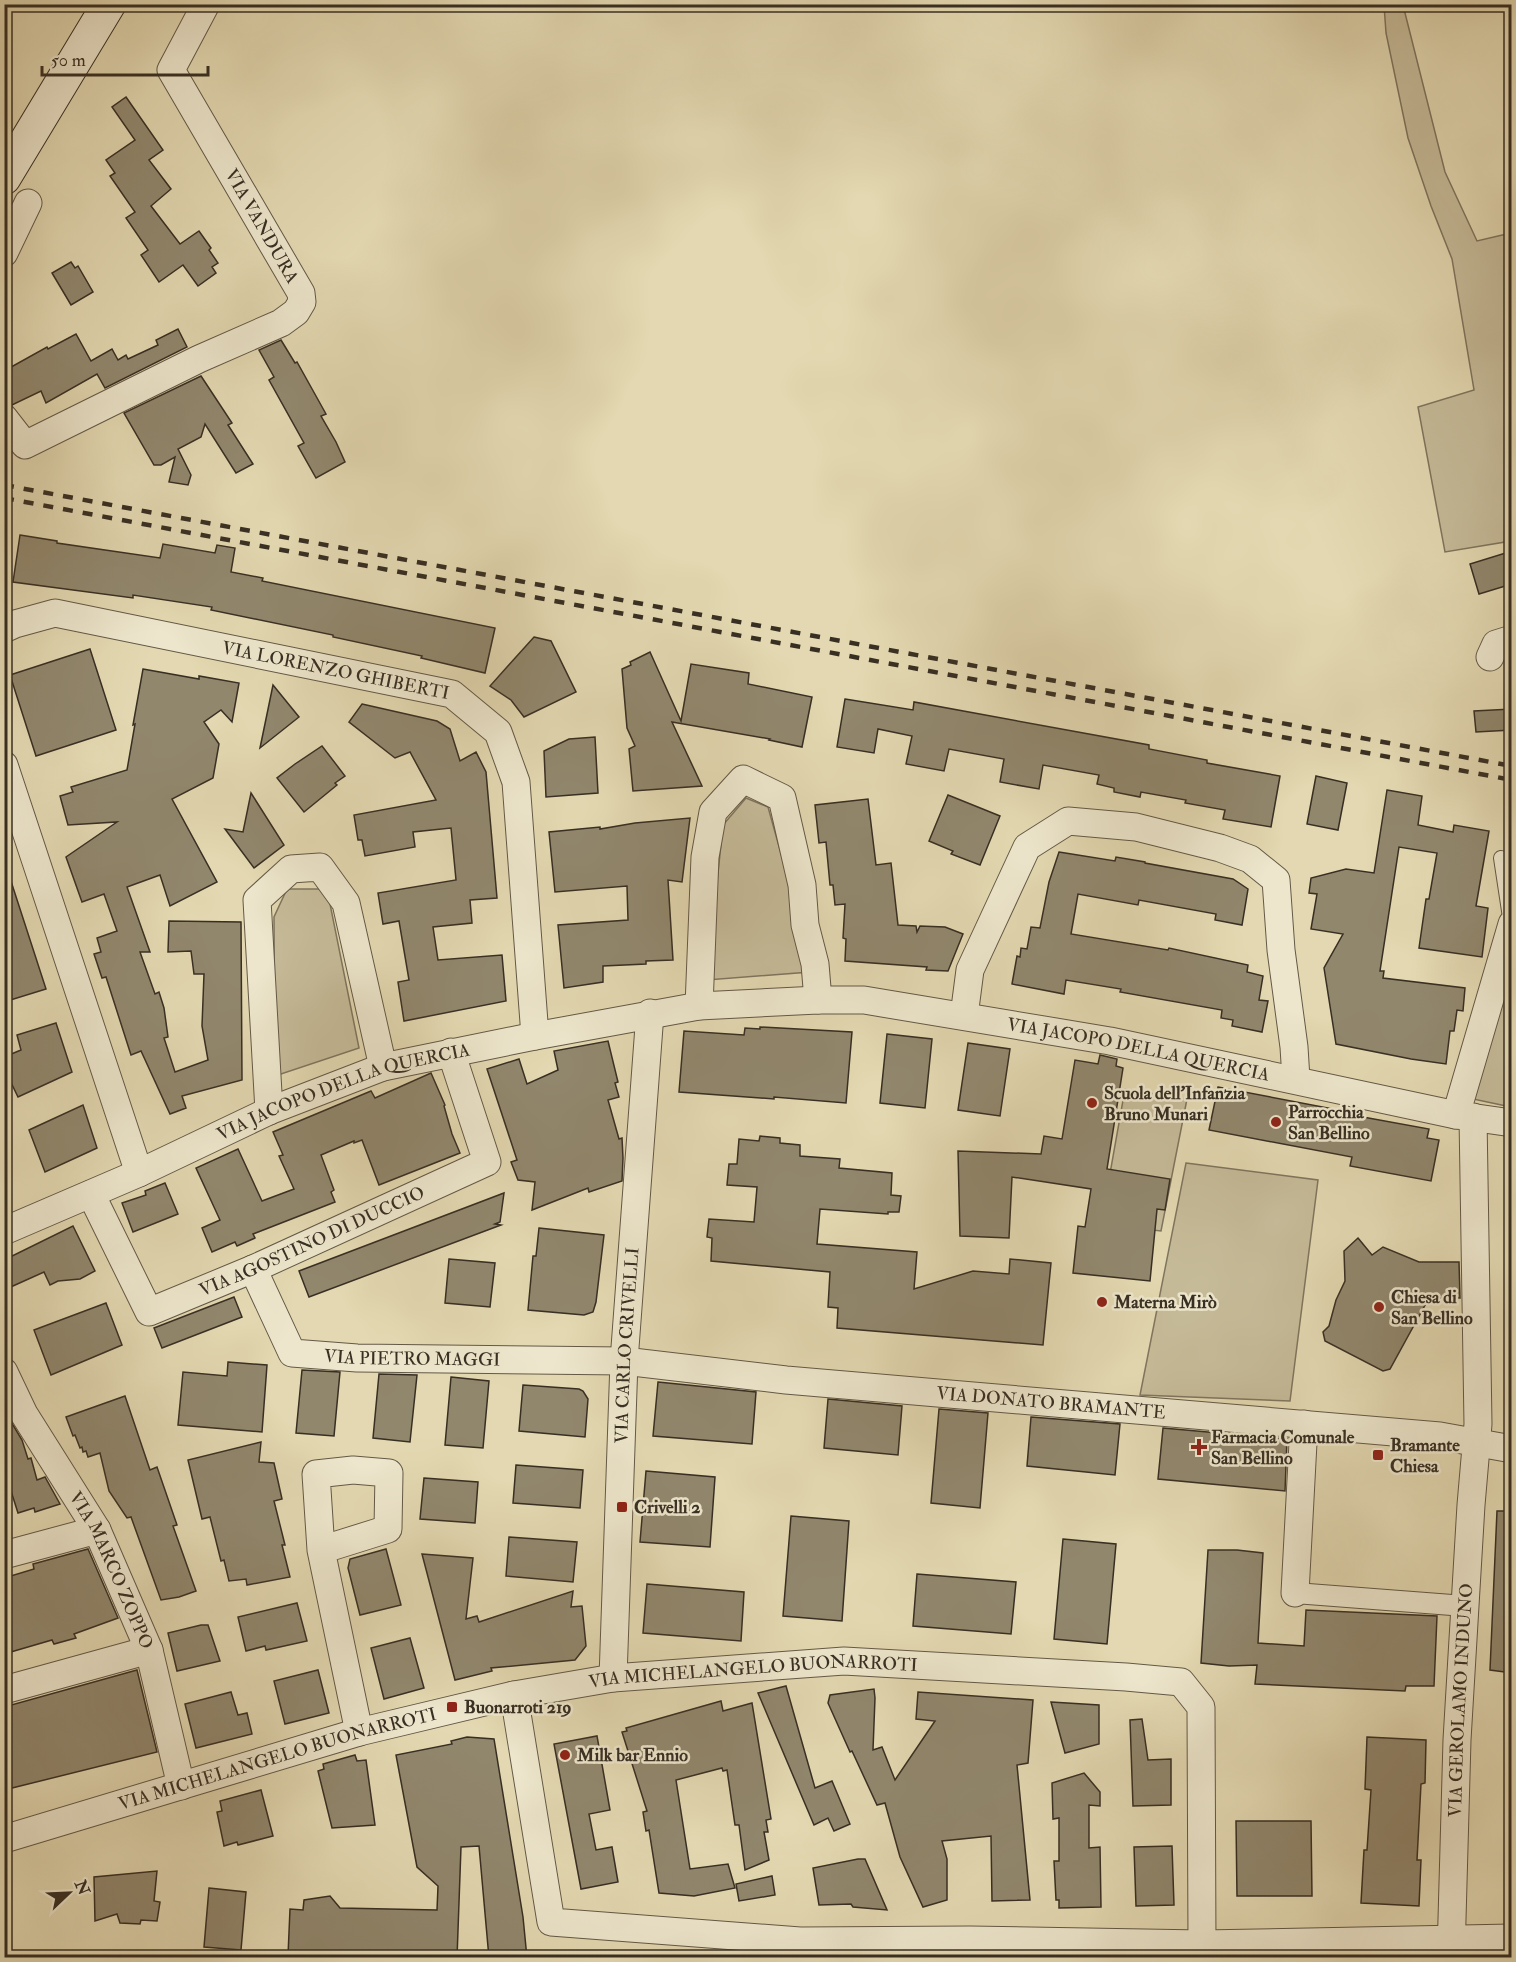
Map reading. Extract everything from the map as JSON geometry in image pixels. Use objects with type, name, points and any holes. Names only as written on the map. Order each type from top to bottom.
[{"type":"main road","points":[[4,178],[109,4]]},
{"type":"street","name":"VIA VANDURA","points":[[4,418],[25,445],[199,359],[281,323],[296,312],[302,302],[301,293],[171,70],[206,4]]},
{"type":"street","points":[[4,253],[28,203]]},
{"type":"street","name":"VIA LORENZO GHIBERTI","points":[[4,629],[55,613],[452,694],[498,732],[516,782],[535,1036]]},
{"type":"street","points":[[1490,657],[1496,644],[1512,639]]},
{"type":"street","points":[[4,765],[139,1173]]},
{"type":"street","points":[[699,1006],[705,857],[713,812],[743,779],[782,798],[802,885],[805,925],[816,964],[818,1000]]},
{"type":"street","points":[[964,1016],[970,970],[1027,847],[1068,821],[1136,827],[1250,859],[1276,880],[1281,950],[1296,1079]]},
{"type":"street","points":[[269,1111],[256,900],[291,869],[320,867],[346,903],[383,1067]]},
{"type":"street","points":[[1465,1116],[1511,924]]},
{"type":"street","name":"VIA JACOPO DELLA QUERCIA","points":[[4,1231],[139,1173],[269,1111],[383,1067],[650,1013],[699,1006],[864,1000],[1110,1041],[1465,1116],[1512,1123]]},
{"type":"street","name":"VIA CARLO CRIVELLI","points":[[613,1678],[624,1361],[650,1013]]},
{"type":"street","name":"VIA AGOSTINO DI DUCCIO","points":[[91,1194],[149,1312],[253,1269],[487,1162],[451,1052]]},
{"type":"street","name":"VIA GEROLAMO INDUNO","points":[[1451,1948],[1457,1740],[1477,1442],[1465,1116]]},
{"type":"street","name":"VIA PIETRO MAGGI","points":[[253,1269],[292,1353],[357,1358],[624,1361]]},
{"type":"street","name":"VIA DONATO BRAMANTE","points":[[624,1361],[786,1380],[1440,1437],[1512,1449]]},
{"type":"street","name":"VIA MARCO ZOPPO","points":[[4,1372],[14,1416],[97,1530],[149,1650],[181,1786]]},
{"type":"street","points":[[1304,1424],[1295,1593],[1465,1605]]},
{"type":"street","points":[[4,1555],[97,1530]]},
{"type":"street","points":[[321,1550],[359,1732]]},
{"type":"street","points":[[4,1690],[149,1650]]},
{"type":"street","name":"VIA MICHELANGELO BUONARROTI","points":[[4,1839],[359,1732],[514,1695],[613,1678],[844,1661],[1114,1676],[1181,1682],[1201,1707],[1203,1944]]},
{"type":"street","points":[[514,1695],[551,1922],[800,1941],[970,1940],[1451,1948],[1512,1938]]},
{"type":"lane","points":[[1501,858],[1511,924]]},
{"type":"shaded area","points":[[1384,5],[1403,5],[1445,172],[1477,241],[1511,233],[1511,541],[1445,552],[1418,407],[1474,390],[1452,259],[1408,138],[1386,33]]},
{"type":"shaded area","points":[[746,798],[768,807],[795,904],[810,972],[707,980],[723,825]]},
{"type":"shaded area","points":[[287,889],[327,889],[359,1048],[275,1076],[274,917]]},
{"type":"shaded area","points":[[1511,953],[1511,1107],[1473,1099]]},
{"type":"shaded area","points":[[1125,1089],[1187,1099],[1161,1231],[1101,1224]]},
{"type":"shaded area","points":[[1186,1163],[1318,1180],[1290,1401],[1140,1395]]},
{"type":"building","points":[[126,97],[163,150],[149,160],[171,189],[151,206],[180,244],[199,231],[218,263],[212,267],[216,273],[198,286],[183,265],[159,282],[141,255],[148,250],[126,218],[135,212],[110,176],[115,173],[106,160],[135,140],[112,107]]},
{"type":"building","points":[[71,262],[75,268],[78,266],[93,292],[71,305],[52,273]]},
{"type":"building","points":[[178,329],[187,347],[105,388],[97,374],[46,403],[41,391],[12,405],[4,403],[4,371],[76,334],[91,361],[112,349],[118,360],[126,355],[128,359],[158,345],[156,340]]},
{"type":"building","points":[[281,340],[295,363],[297,362],[326,414],[321,416],[345,462],[316,478],[298,446],[304,443],[269,380],[274,377],[259,350]]},
{"type":"building","points":[[201,376],[232,423],[228,425],[253,464],[236,473],[205,424],[201,437],[178,449],[191,475],[188,485],[169,482],[175,457],[161,465],[154,465],[124,413]]},
{"type":"building","points":[[20,535],[57,541],[57,543],[160,558],[163,544],[215,553],[217,545],[235,548],[231,572],[263,578],[262,581],[495,628],[485,673],[421,658],[422,656],[333,637],[333,635],[211,610],[212,607],[133,595],[133,598],[13,582]]},
{"type":"building","points":[[1512,551],[1512,584],[1479,594],[1470,564]]},
{"type":"building","points":[[534,637],[551,641],[576,692],[524,717],[511,700],[490,686]]},
{"type":"building","points":[[90,649],[116,730],[36,756],[10,675]]},
{"type":"building","points":[[650,652],[681,721],[691,664],[749,673],[748,684],[812,697],[802,747],[770,739],[672,722],[702,786],[633,791],[629,749],[635,746],[627,728],[622,669],[631,665],[630,662]]},
{"type":"building","points":[[143,669],[199,679],[199,676],[239,683],[232,722],[221,710],[204,722],[219,744],[213,778],[172,799],[217,882],[170,906],[160,875],[127,887],[150,952],[140,952],[155,994],[159,992],[164,1008],[168,1037],[164,1038],[175,1072],[208,1060],[202,1026],[204,974],[194,974],[191,951],[168,952],[169,921],[241,922],[242,1080],[182,1096],[186,1108],[170,1114],[141,1051],[131,1055],[106,977],[102,978],[94,954],[101,952],[97,938],[117,931],[104,894],[82,902],[66,857],[117,822],[68,825],[60,796],[73,792],[71,787],[127,770]]},
{"type":"building","points":[[273,685],[299,717],[260,748]]},
{"type":"building","points":[[845,699],[913,710],[914,702],[1149,745],[1149,749],[1207,760],[1207,763],[1280,776],[1271,827],[1223,819],[1225,810],[1185,803],[1186,800],[1141,792],[1140,797],[1114,792],[1114,788],[1097,784],[1099,775],[1043,765],[1039,789],[1000,782],[1004,759],[949,749],[944,771],[906,764],[912,736],[878,729],[874,753],[837,747]]},
{"type":"building","points":[[362,704],[437,721],[450,729],[460,761],[476,752],[486,772],[497,898],[470,900],[472,923],[433,927],[438,960],[502,955],[506,1001],[404,1021],[398,982],[409,980],[399,921],[383,924],[378,893],[456,880],[451,828],[413,832],[415,847],[365,856],[362,840],[358,840],[354,815],[436,800],[410,752],[395,758],[349,722]]},
{"type":"building","points":[[1512,709],[1512,730],[1476,732],[1474,711]]},
{"type":"building","points":[[595,737],[598,793],[546,797],[544,751],[569,739]]},
{"type":"building","points":[[322,746],[345,776],[304,812],[277,778]]},
{"type":"building","points":[[1316,776],[1347,783],[1338,830],[1307,824]]},
{"type":"building","points":[[1387,790],[1422,796],[1418,825],[1453,832],[1454,825],[1489,831],[1476,906],[1488,908],[1482,957],[1419,948],[1426,899],[1429,899],[1437,853],[1399,847],[1380,971],[1384,971],[1383,978],[1465,988],[1463,1011],[1457,1010],[1454,1031],[1450,1031],[1446,1064],[1336,1044],[1324,968],[1343,934],[1311,929],[1317,894],[1309,893],[1311,878],[1346,869],[1374,873]]},
{"type":"building","points":[[251,793],[284,845],[254,868],[225,829],[243,832]]},
{"type":"building","points":[[948,795],[1000,816],[980,865],[951,854],[953,851],[929,841]]},
{"type":"building","points":[[868,799],[876,865],[891,863],[898,925],[916,926],[917,932],[920,926],[945,927],[963,934],[948,971],[926,970],[927,967],[845,961],[846,939],[843,938],[845,904],[835,905],[833,885],[830,885],[826,842],[819,843],[815,805]]},
{"type":"building","points":[[690,818],[682,882],[668,880],[673,960],[603,966],[603,982],[564,988],[558,925],[628,920],[627,886],[555,892],[549,832],[600,827],[600,829]]},
{"type":"building","points":[[1059,852],[1115,861],[1116,857],[1233,879],[1248,889],[1242,925],[1215,920],[1216,914],[1139,900],[1138,905],[1078,894],[1071,934],[1168,950],[1169,948],[1248,965],[1247,972],[1263,976],[1259,1000],[1268,1001],[1262,1032],[1232,1026],[1233,1020],[1221,1018],[1222,1010],[1120,992],[1121,989],[1066,980],[1064,994],[1012,984],[1017,956],[1020,957],[1021,948],[1027,949],[1031,927],[1040,928],[1049,882]]},
{"type":"building","points":[[8,872],[46,989],[4,1002],[4,873]]},
{"type":"building","points":[[56,1023],[72,1072],[18,1097],[4,1068],[4,1057],[21,1050],[17,1035]]},
{"type":"building","points":[[760,1027],[852,1032],[846,1103],[679,1092],[684,1031],[744,1035],[745,1028],[760,1029]]},
{"type":"building","points":[[887,1034],[932,1039],[925,1108],[880,1103]]},
{"type":"building","points":[[608,1041],[618,1082],[615,1083],[619,1097],[608,1100],[619,1139],[622,1138],[622,1181],[589,1192],[588,1188],[532,1210],[535,1182],[518,1180],[511,1162],[517,1160],[487,1069],[519,1059],[527,1084],[558,1070],[554,1051]]},
{"type":"building","points":[[968,1043],[1010,1049],[1000,1116],[958,1110]]},
{"type":"building","points":[[1100,1055],[1117,1059],[1116,1066],[1123,1068],[1107,1169],[1170,1179],[1165,1210],[1157,1209],[1150,1281],[1073,1273],[1078,1226],[1085,1227],[1091,1189],[1012,1177],[1009,1238],[960,1236],[958,1151],[1041,1154],[1044,1136],[1062,1139],[1075,1060],[1098,1064]]},
{"type":"building","points":[[431,1073],[445,1105],[452,1134],[460,1153],[379,1185],[362,1140],[354,1143],[354,1141],[321,1155],[334,1190],[331,1192],[335,1202],[253,1234],[255,1238],[237,1246],[235,1242],[212,1252],[202,1228],[220,1220],[196,1168],[238,1149],[262,1201],[294,1189],[279,1156],[283,1155],[273,1132],[371,1091],[375,1098]]},
{"type":"building","points":[[1218,1087],[1344,1111],[1343,1117],[1363,1117],[1429,1129],[1427,1138],[1439,1140],[1431,1181],[1350,1166],[1352,1157],[1209,1130]]},
{"type":"building","points":[[83,1105],[97,1148],[45,1172],[29,1130]]},
{"type":"building","points":[[760,1136],[780,1138],[780,1143],[800,1145],[800,1156],[840,1159],[839,1168],[892,1173],[891,1195],[901,1196],[899,1212],[888,1212],[888,1214],[820,1209],[817,1244],[917,1252],[914,1289],[973,1271],[1009,1274],[1010,1259],[1051,1263],[1043,1345],[837,1328],[838,1308],[828,1307],[830,1272],[711,1261],[712,1238],[707,1237],[709,1219],[754,1222],[757,1187],[727,1185],[729,1164],[737,1164],[739,1139],[759,1141]]},
{"type":"building","points":[[165,1183],[178,1214],[133,1232],[122,1203],[146,1195],[145,1191]]},
{"type":"building","points":[[504,1193],[500,1222],[495,1224],[501,1225],[309,1297],[299,1271]]},
{"type":"building","points":[[73,1226],[95,1271],[80,1279],[58,1281],[50,1285],[44,1272],[4,1290],[4,1260]]},
{"type":"building","points":[[539,1228],[604,1235],[593,1312],[584,1315],[528,1310],[533,1256],[536,1256]]},
{"type":"building","name":"Chiesa di San Bellino","points":[[1358,1238],[1372,1255],[1383,1247],[1419,1262],[1459,1262],[1460,1298],[1429,1298],[1390,1369],[1383,1371],[1325,1341],[1323,1332],[1329,1326],[1336,1300],[1345,1281],[1344,1251]]},
{"type":"building","points":[[449,1259],[495,1263],[490,1307],[445,1303]]},
{"type":"building","points":[[234,1297],[242,1317],[162,1348],[154,1328]]},
{"type":"building","points":[[106,1303],[122,1345],[51,1375],[34,1330]]},
{"type":"building","points":[[228,1362],[267,1365],[262,1432],[178,1425],[183,1372],[227,1376]]},
{"type":"building","points":[[302,1370],[340,1372],[334,1436],[296,1433]]},
{"type":"building","points":[[379,1374],[417,1375],[410,1442],[373,1438]]},
{"type":"building","points":[[451,1377],[489,1381],[483,1448],[445,1445]]},
{"type":"building","points":[[658,1382],[756,1392],[752,1444],[653,1436]]},
{"type":"building","points":[[523,1385],[583,1391],[588,1399],[585,1437],[519,1431]]},
{"type":"building","points":[[125,1396],[150,1470],[157,1467],[177,1525],[173,1526],[196,1591],[179,1597],[161,1600],[131,1517],[127,1518],[109,1491],[100,1453],[88,1457],[86,1451],[83,1452],[75,1435],[73,1436],[66,1417]]},
{"type":"building","points":[[828,1399],[902,1406],[898,1455],[824,1448]]},
{"type":"building","points":[[939,1409],[988,1413],[980,1508],[931,1503]]},
{"type":"building","points":[[4,1410],[22,1440],[28,1459],[31,1458],[37,1480],[45,1477],[60,1504],[35,1512],[34,1508],[18,1513],[4,1469]]},
{"type":"building","points":[[1031,1417],[1120,1424],[1115,1475],[1027,1466]]},
{"type":"building","points":[[1163,1428],[1287,1439],[1285,1491],[1158,1479]]},
{"type":"building","points":[[261,1442],[259,1462],[274,1463],[282,1499],[274,1501],[290,1577],[247,1585],[246,1579],[229,1581],[224,1560],[221,1561],[210,1517],[202,1519],[188,1460]]},
{"type":"building","points":[[516,1465],[583,1470],[580,1508],[513,1503]]},
{"type":"building","points":[[646,1471],[715,1477],[710,1547],[640,1542]]},
{"type":"building","points":[[424,1478],[478,1482],[475,1523],[420,1519]]},
{"type":"building","points":[[1497,1511],[1512,1511],[1512,1673],[1490,1670]]},
{"type":"building","points":[[791,1516],[849,1521],[842,1621],[783,1616]]},
{"type":"building","points":[[509,1537],[577,1542],[573,1582],[506,1576]]},
{"type":"building","points":[[1063,1539],[1116,1544],[1107,1644],[1054,1639]]},
{"type":"building","points":[[88,1549],[118,1618],[74,1634],[76,1638],[54,1644],[52,1640],[4,1654],[4,1578],[34,1569],[33,1564]]},
{"type":"building","points":[[386,1549],[401,1605],[360,1615],[348,1568],[350,1559]]},
{"type":"building","points":[[1208,1550],[1263,1553],[1258,1643],[1304,1646],[1306,1610],[1437,1616],[1434,1686],[1406,1686],[1405,1691],[1255,1684],[1257,1665],[1229,1666],[1201,1663]]},
{"type":"building","points":[[422,1554],[473,1558],[466,1619],[477,1616],[479,1622],[573,1591],[571,1607],[582,1606],[586,1646],[575,1660],[491,1668],[492,1671],[455,1680]]},
{"type":"building","points":[[917,1574],[1016,1582],[1011,1634],[913,1626]]},
{"type":"building","points":[[647,1584],[744,1592],[741,1641],[643,1633]]},
{"type":"building","points":[[297,1603],[307,1641],[266,1650],[265,1646],[246,1651],[238,1617]]},
{"type":"building","points":[[208,1625],[220,1661],[177,1671],[168,1633]]},
{"type":"building","points":[[410,1638],[424,1688],[384,1699],[371,1648]]},
{"type":"building","points":[[137,1670],[157,1752],[4,1790],[4,1707]]},
{"type":"building","points":[[318,1670],[329,1713],[285,1724],[274,1681]]},
{"type":"building","points":[[786,1686],[815,1788],[832,1781],[850,1824],[834,1831],[828,1818],[814,1825],[758,1693]]},
{"type":"building","points":[[874,1689],[873,1750],[882,1747],[895,1780],[935,1721],[916,1719],[918,1692],[1033,1700],[1028,1763],[1017,1765],[1030,1900],[992,1901],[991,1836],[942,1841],[947,1859],[947,1900],[923,1907],[900,1857],[885,1803],[877,1805],[828,1703],[830,1695]]},
{"type":"building","points":[[231,1692],[238,1715],[247,1713],[252,1734],[196,1748],[185,1704]]},
{"type":"building","points":[[721,1701],[723,1711],[752,1703],[771,1819],[766,1820],[768,1832],[764,1832],[769,1860],[745,1870],[739,1825],[735,1825],[727,1770],[723,1771],[722,1768],[676,1780],[690,1869],[728,1864],[735,1888],[694,1896],[659,1893],[649,1830],[646,1831],[643,1812],[647,1811],[622,1732],[627,1731],[626,1728]]},
{"type":"building","points":[[1051,1702],[1099,1705],[1099,1744],[1065,1753]]},
{"type":"building","points":[[1142,1719],[1148,1760],[1171,1759],[1171,1805],[1133,1806],[1130,1720]]},
{"type":"building","points":[[597,1736],[610,1810],[589,1814],[596,1850],[612,1847],[618,1882],[581,1889],[554,1744]]},
{"type":"building","points":[[467,1737],[494,1739],[523,1917],[527,1958],[489,1958],[479,1846],[461,1847],[457,1958],[288,1956],[290,1909],[303,1910],[304,1900],[330,1896],[340,1908],[437,1910],[438,1886],[417,1867],[396,1755],[452,1744],[451,1741]]},
{"type":"building","points":[[1367,1737],[1426,1740],[1425,1783],[1421,1784],[1417,1860],[1421,1860],[1419,1906],[1361,1903],[1371,1790],[1365,1789]]},
{"type":"building","points":[[355,1755],[357,1761],[366,1760],[375,1825],[332,1828],[318,1771],[324,1769],[323,1764]]},
{"type":"building","points":[[1084,1773],[1100,1792],[1100,1806],[1089,1805],[1089,1848],[1100,1847],[1101,1907],[1059,1908],[1059,1900],[1056,1900],[1054,1861],[1059,1861],[1059,1818],[1053,1819],[1052,1783]]},
{"type":"building","points":[[261,1790],[273,1836],[238,1845],[237,1842],[224,1846],[217,1812],[222,1811],[220,1801]]},
{"type":"building","points":[[1236,1821],[1311,1821],[1312,1896],[1237,1896]]},
{"type":"building","points":[[1172,1846],[1174,1905],[1136,1906],[1134,1847]]},
{"type":"building","points":[[865,1859],[887,1910],[853,1907],[851,1904],[819,1905],[813,1868]]},
{"type":"building","points":[[157,1871],[154,1901],[160,1902],[157,1921],[141,1920],[140,1924],[120,1923],[117,1914],[95,1921],[94,1877]]},
{"type":"building","points":[[772,1876],[775,1895],[739,1901],[736,1884]]},
{"type":"building","points":[[209,1888],[246,1892],[241,1950],[204,1947]]},
{"type":"railway","points":[[4,485],[1512,766]]},
{"type":"railway","points":[[4,498],[1512,780]]},
{"type":"place","name":"Scuola dell'Infanzia Bruno Munari","points":[[1092,1103]]},
{"type":"place","name":"Parrocchia San Bellino","points":[[1276,1122]]},
{"type":"place","name":"Materna Mirò","points":[[1102,1302]]},
{"type":"place","name":"Chiesa di San Bellino","points":[[1379,1307]]},
{"type":"place","name":"Farmacia Comunale San Bellino","points":[[1199,1447]]},
{"type":"place","name":"Bramante Chiesa","points":[[1378,1455]]},
{"type":"place","name":"Crivelli 2","points":[[622,1507]]},
{"type":"place","name":"Buonarroti 219","points":[[452,1707]]},
{"type":"place","name":"Milk bar Ennio","points":[[565,1755]]}]
